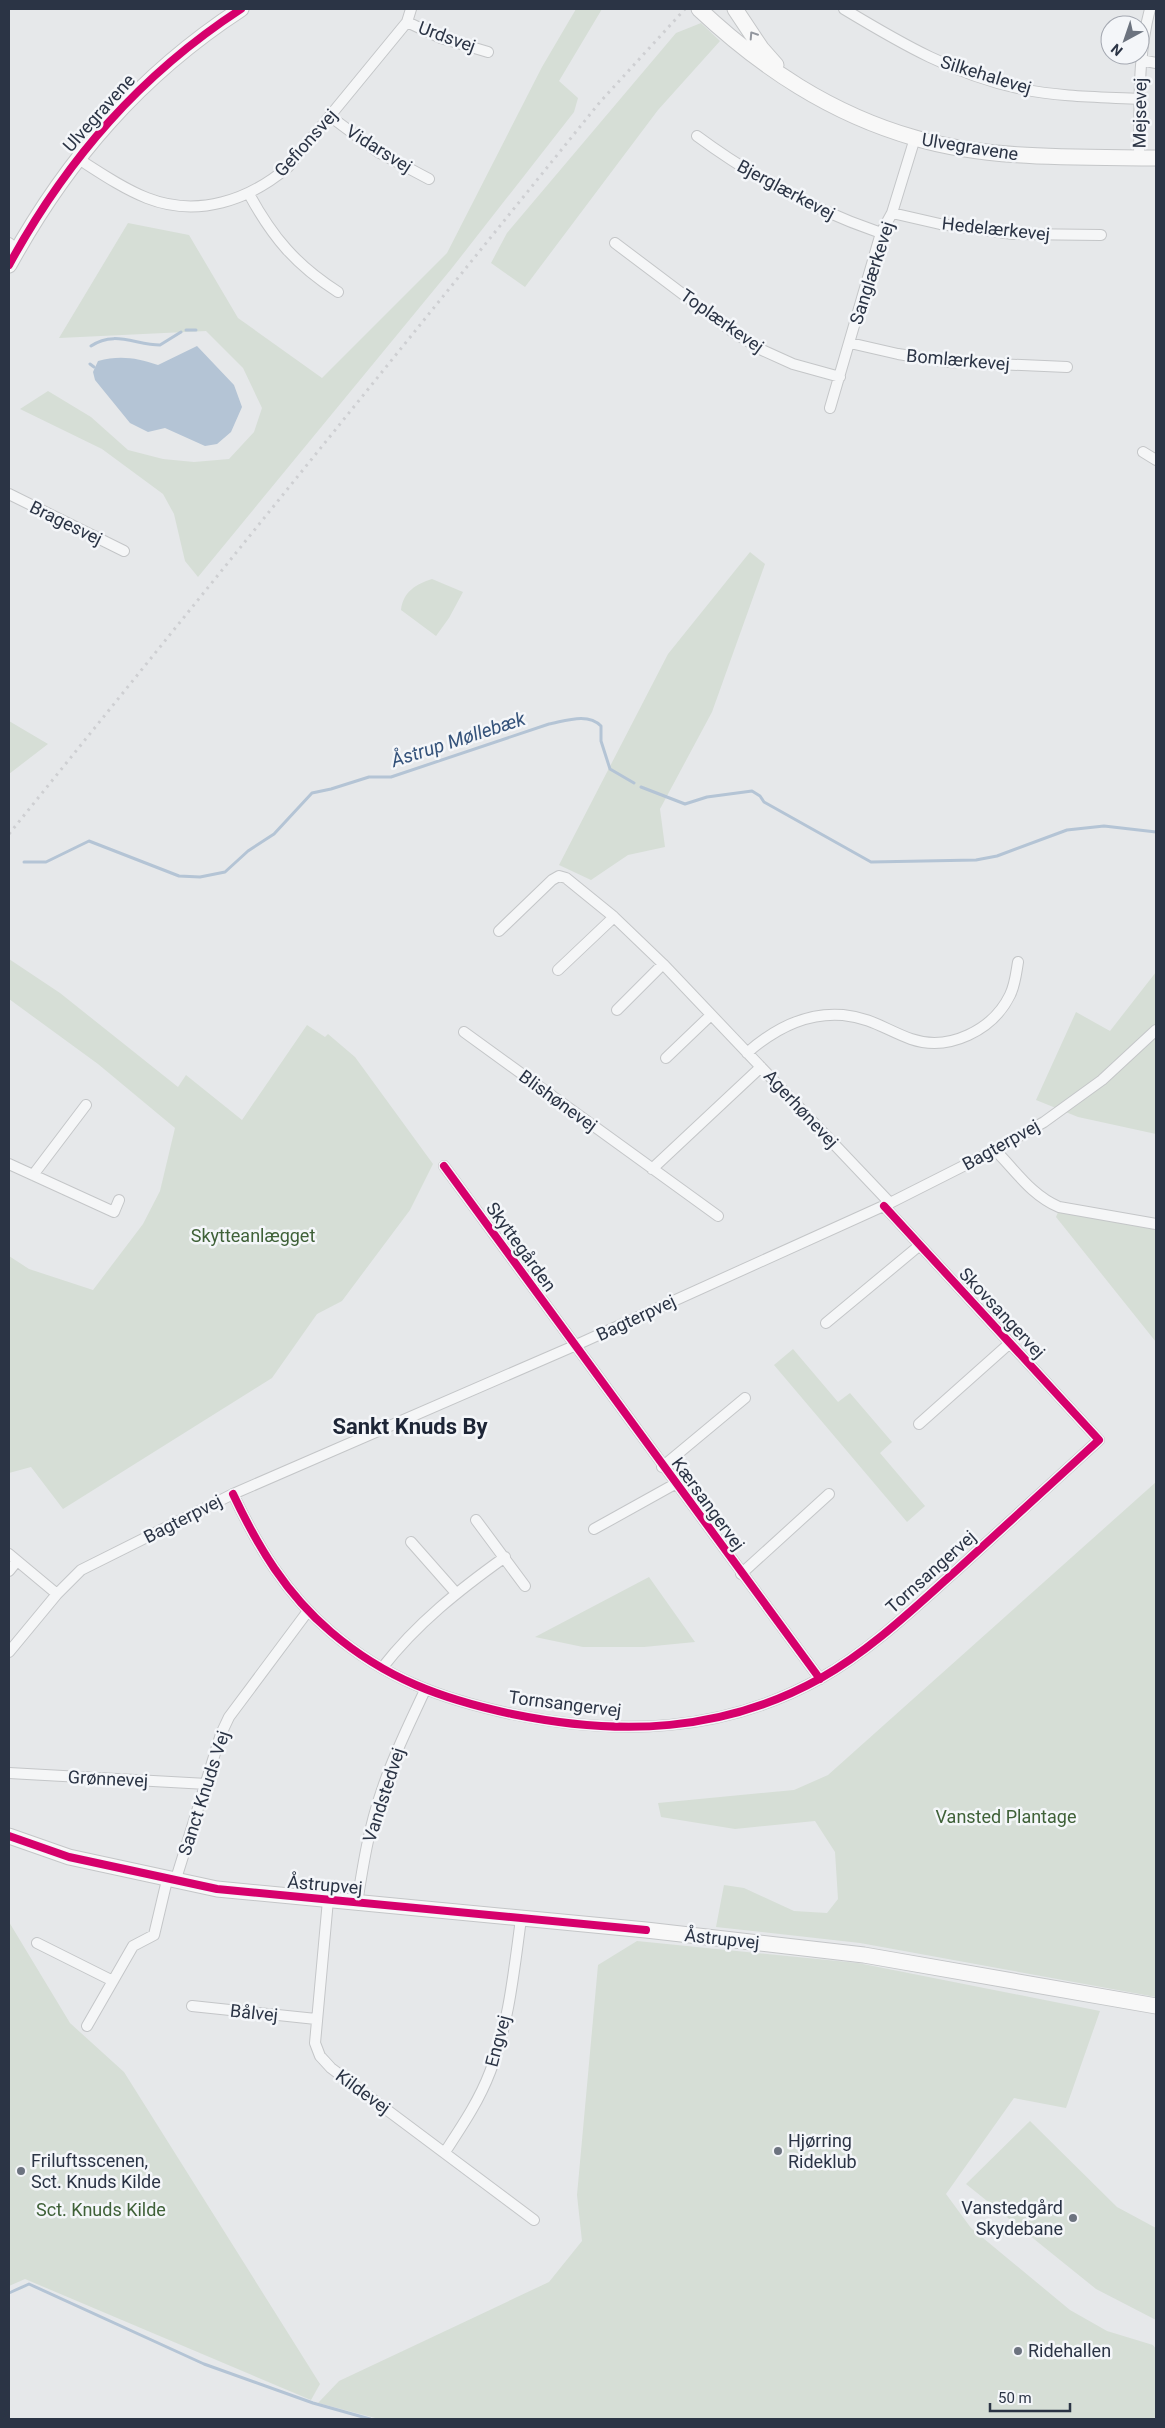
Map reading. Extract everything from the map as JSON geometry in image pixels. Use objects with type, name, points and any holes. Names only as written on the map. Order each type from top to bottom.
[{"type":"street","name":"Ulvegravene","points":[[9,265],[13,246],[76,158],[118,110],[156,73],[241,9]]},
{"type":"street","name":"Gefionsvej","points":[[76,158],[124,187],[147,198],[172,205],[198,206],[216,204],[249,194],[270,182],[288,166],[331,117],[407,22],[411,9]]},
{"type":"street","name":"Ulvegravene","points":[[699,9],[769,68],[796,85],[833,107],[915,138],[975,150],[1028,155],[1156,158]]},
{"type":"street","name":"Ulvegravene","points":[[735,9],[760,48],[796,85]]},
{"type":"street","name":"Silkehalevej","points":[[844,9],[904,46],[975,76],[1022,89],[1059,94],[1140,99]]},
{"type":"street","name":"Urdsvej","points":[[407,22],[441,38],[488,52]]},
{"type":"street","name":"Mejsevej","points":[[1139,158],[1141,65]]},
{"type":"street","name":"Vidarsvej","points":[[331,117],[378,152],[429,179]]},
{"type":"street","name":"Bjerglærkevej","points":[[697,136],[731,161],[790,196],[842,219],[881,233]]},
{"type":"street","name":"Sanglærkevej","points":[[830,408],[881,233],[892,213],[915,138]]},
{"type":"street","points":[[249,194],[263,220],[296,261],[316,278],[338,292]]},
{"type":"street","name":"Hedelærkevej","points":[[892,213],[942,225],[1013,234],[1101,236]]},
{"type":"street","name":"Toplærkevej","points":[[615,244],[733,332],[762,350],[793,364],[840,377]]},
{"type":"street","name":"Bomlærkevej","points":[[850,343],[898,354],[949,362],[1067,368]]},
{"type":"street","points":[[1143,452],[1156,460]]},
{"type":"street","name":"Bragesvej","points":[[9,494],[124,551]]},
{"type":"street","name":"Agerhønevej","points":[[499,931],[552,880],[559,876],[566,878],[614,917],[663,964],[761,1066],[887,1204]]},
{"type":"street","points":[[558,970],[614,917]]},
{"type":"street","points":[[747,1053],[763,1039],[781,1028],[800,1020],[820,1016],[842,1015],[862,1018],[882,1024],[911,1039],[928,1042],[944,1042],[961,1038],[990,1022],[1001,1009],[1013,987],[1018,962]]},
{"type":"street","points":[[617,1010],[663,964]]},
{"type":"street","points":[[666,1058],[711,1015]]},
{"type":"street","name":"Bagterpvej","points":[[9,1652],[57,1594],[81,1570],[234,1494],[574,1346],[887,1204],[995,1150],[1044,1122],[1102,1080],[1156,1030]]},
{"type":"street","name":"Blishønevej","points":[[464,1032],[718,1216]]},
{"type":"street","points":[[652,1169],[761,1066]]},
{"type":"street","points":[[33,1175],[86,1105]]},
{"type":"street","points":[[995,1150],[1028,1186],[1046,1201],[1059,1207],[1156,1224]]},
{"type":"street","points":[[9,1164],[114,1212],[119,1200]]},
{"type":"street","name":"Skyttegården","points":[[444,1166],[574,1346]]},
{"type":"street","name":"Skovsangervej","points":[[887,1204],[920,1244],[1099,1440]]},
{"type":"street","points":[[826,1323],[920,1244]]},
{"type":"street","points":[[919,1424],[1010,1343]]},
{"type":"street","name":"Kærsangervej","points":[[574,1346],[820,1679]]},
{"type":"street","points":[[662,1467],[745,1398]]},
{"type":"street","name":"Tornsangervej","points":[[234,1494],[253,1536],[269,1562],[308,1611],[356,1652],[382,1668],[425,1690],[464,1704],[548,1721],[594,1727],[641,1728],[688,1723],[733,1714],[771,1702],[820,1679],[862,1652],[909,1613],[1099,1440]]},
{"type":"street","points":[[594,1529],[675,1484]]},
{"type":"street","points":[[741,1574],[829,1494]]},
{"type":"street","points":[[476,1520],[525,1586]]},
{"type":"street","points":[[411,1542],[456,1593]]},
{"type":"street","points":[[9,1554],[57,1594]]},
{"type":"street","points":[[382,1668],[401,1644],[456,1593],[504,1558]]},
{"type":"street","points":[[9,1571],[18,1561]]},
{"type":"street","name":"Sanct Knuds Vej","points":[[171,1881],[207,1784],[221,1734],[229,1717],[308,1611]]},
{"type":"street","name":"Vandstedvej","points":[[357,1903],[364,1856],[381,1791],[425,1690]]},
{"type":"street","name":"Grønnevej","points":[[9,1773],[207,1784]]},
{"type":"street","name":"Åstrupvej","points":[[9,1836],[69,1857],[171,1881],[236,1892],[646,1930],[864,1955],[1156,2006]]},
{"type":"street","points":[[87,2026],[132,1946],[154,1935],[171,1881]]},
{"type":"street","name":"Kildevej","points":[[328,1900],[316,2019],[315,2043],[320,2056],[331,2068],[534,2220]]},
{"type":"street","name":"Engvej","points":[[445,2152],[475,2106],[490,2072],[503,2031],[522,1919]]},
{"type":"street","points":[[37,1943],[113,1981]]},
{"type":"street","name":"Bålvej","points":[[192,2006],[316,2019]]},
{"type":"green space","points":[[576,9],[602,9],[559,81],[578,98],[574,112],[452,268],[198,577],[185,561],[174,514],[163,494],[102,449],[20,409],[48,391],[91,417],[128,450],[163,459],[194,462],[229,459],[254,432],[262,408],[243,368],[206,331],[59,338],[128,223],[189,235],[238,318],[322,378],[447,253],[542,67]]},
{"type":"green space","points":[[701,23],[720,41],[658,110],[525,287],[491,263],[507,233],[676,33]]},
{"type":"green space","points":[[750,552],[765,564],[712,712],[660,809],[665,847],[628,855],[591,880],[559,865],[668,654]]},
{"type":"green space","points":[[432,579],[463,592],[449,618],[436,636],[401,610],[404,598],[411,590],[421,583]]},
{"type":"green space","points":[[9,721],[48,744],[9,774]]},
{"type":"green space","name":"Skytteanlægget","points":[[9,959],[60,993],[178,1087],[186,1075],[242,1120],[307,1025],[325,1037],[328,1034],[355,1057],[433,1164],[410,1210],[342,1301],[317,1314],[272,1378],[63,1509],[31,1467],[9,1473],[9,1256],[29,1269],[93,1290],[143,1224],[160,1191],[175,1128],[98,1064],[9,999]]},
{"type":"green space","points":[[1156,972],[1156,1134],[1078,1117],[1036,1100],[1076,1012],[1110,1031]]},
{"type":"green space","points":[[1059,1210],[1156,1229],[1156,1342],[1056,1217]]},
{"type":"green space","points":[[793,1349],[838,1402],[850,1393],[892,1442],[880,1453],[925,1506],[907,1522],[774,1365]]},
{"type":"green space","name":"Vansted Plantage","points":[[1156,1482],[1156,1997],[860,1943],[716,1927],[724,1885],[744,1888],[794,1911],[827,1913],[838,1899],[835,1852],[815,1821],[735,1829],[661,1817],[658,1803],[794,1790],[828,1775]]},
{"type":"green space","points":[[649,1577],[695,1642],[644,1647],[583,1647],[535,1637]]},
{"type":"green space","name":"Sct. Knuds Kilde","points":[[9,1922],[70,2023],[124,2072],[320,2384],[311,2400],[25,2279],[9,2286]]},
{"type":"green space","name":"Hjørring Rideklub","points":[[637,1941],[858,1963],[1100,2011],[1066,2108],[1014,2098],[946,2194],[971,2228],[1070,2310],[1107,2331],[1153,2345],[1156,2349],[1156,2419],[379,2419],[318,2403],[339,2381],[549,2282],[582,2241],[577,2195],[598,1965]]},
{"type":"green space","name":"Vanstedgård Skydebane","points":[[1030,2121],[1117,2207],[1156,2228],[1156,2320],[1096,2289],[966,2184]]},
{"type":"water","points":[[197,346],[234,385],[242,407],[231,432],[217,444],[205,446],[165,428],[148,432],[130,423],[95,380],[93,372],[98,361],[128,358],[158,365]]},
{"type":"waterway","points":[[186,330],[196,330]]},
{"type":"waterway","points":[[91,346],[108,339],[160,345],[181,332]]},
{"type":"waterway","points":[[90,364],[94,367]]},
{"type":"waterway","name":"Åstrup Møllebæk","points":[[24,862],[46,862],[89,841],[179,876],[200,877],[225,872],[248,851],[274,834],[312,793],[369,777],[391,777],[549,724],[583,718],[590,719],[601,726],[601,741],[610,769],[634,783]]},
{"type":"waterway","name":"Åstrup Møllebæk","points":[[641,787],[685,804],[707,797],[752,791],[760,796],[764,802],[871,862],[976,860],[997,856],[1067,830],[1104,826],[1156,832]]},
{"type":"waterway","points":[[9,2293],[29,2284],[204,2364],[313,2403],[370,2419]]},
{"type":"railway","points":[[9,834],[600,102],[685,9]]},
{"type":"cycle path","points":[[9,265],[31,226],[56,190],[81,155],[109,122],[170,62],[241,9]]},
{"type":"cycle path","points":[[444,1166],[820,1679]]},
{"type":"cycle path","points":[[233,1494],[274,1569],[300,1602],[315,1617],[331,1632],[373,1663],[394,1675],[438,1694],[486,1708],[552,1721],[631,1727],[670,1725],[708,1719],[746,1710],[784,1696],[840,1667],[875,1641],[909,1613],[1099,1440],[884,1206]]},
{"type":"cycle path","points":[[9,1836],[69,1857],[217,1889],[646,1930]]},
{"type":"place","name":"Hjørring Rideklub","points":[[778,2151]]},
{"type":"place","name":"Friluftsscenen, Sct. Knuds Kilde","points":[[21,2171]]},
{"type":"place","name":"Vanstedgård Skydebane","points":[[1073,2218]]},
{"type":"place","name":"Ridehallen","points":[[1018,2351]]},
{"type":"district","name":"Sankt Knuds By","points":[[410,1426]]}]
